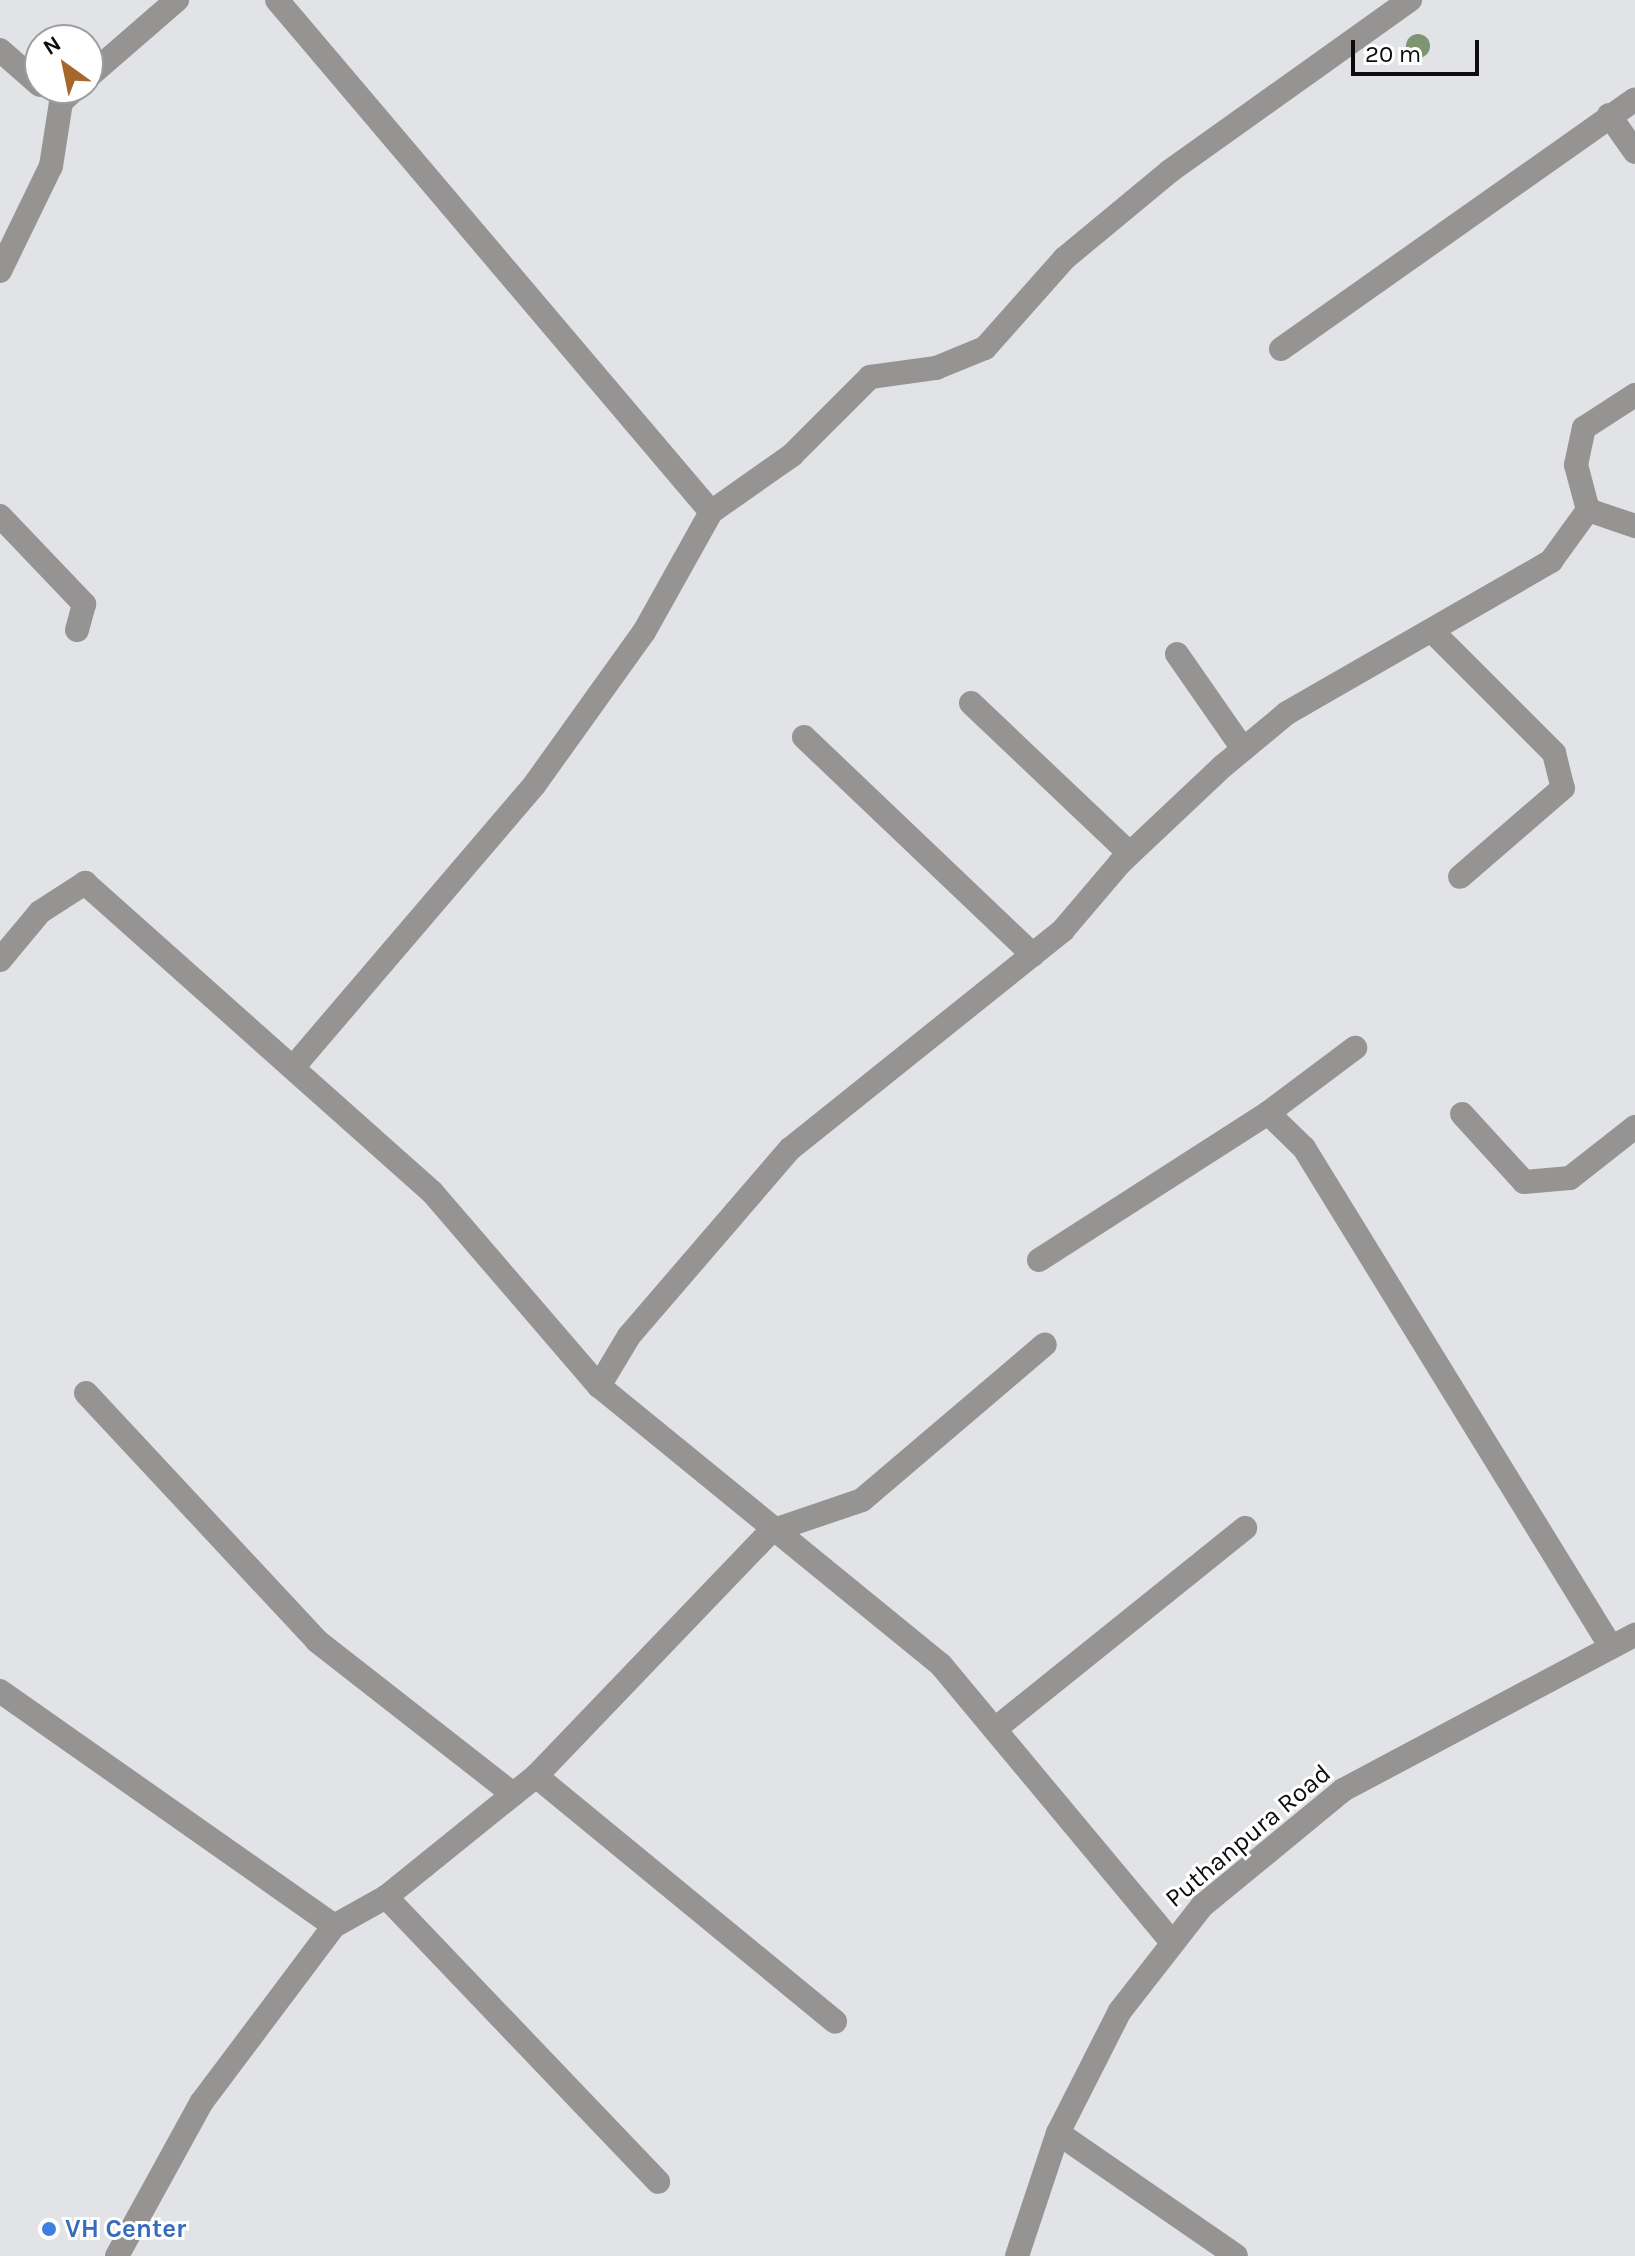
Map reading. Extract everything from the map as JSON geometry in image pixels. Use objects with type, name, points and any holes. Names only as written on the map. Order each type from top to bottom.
[{"type":"street","points":[[104,63],[177,0]]},
{"type":"street","points":[[277,0],[711,512]]},
{"type":"street","points":[[296,1064],[535,784],[644,632],[711,512],[792,455],[870,377],[936,368],[985,348],[1065,258],[1170,171],[1410,0]]},
{"type":"street","points":[[0,50],[24,68]]},
{"type":"street","points":[[1281,349],[1635,99]]},
{"type":"street","points":[[0,271],[51,166],[54,104]]},
{"type":"street","points":[[1609,115],[1635,152]]},
{"type":"street","points":[[1588,510],[1576,465],[1584,428],[1635,395]]},
{"type":"street","points":[[1588,510],[1635,526]]},
{"type":"street","points":[[599,1386],[629,1336],[790,1149],[1033,955],[1129,853],[1287,713],[1434,633],[1551,561],[1588,510]]},
{"type":"street","points":[[0,516],[84,604],[77,630]]},
{"type":"street","points":[[1434,633],[1554,753],[1563,788],[1460,877]]},
{"type":"street","points":[[1177,654],[1243,749]]},
{"type":"street","points":[[971,703],[1129,853]]},
{"type":"street","points":[[804,737],[1033,955]]},
{"type":"street","points":[[0,960],[40,912],[85,883],[296,1064],[432,1192],[599,1386],[771,1531],[941,1665],[1170,1940]]},
{"type":"street","points":[[1039,1260],[1268,1113],[1355,1048]]},
{"type":"street","points":[[1268,1113],[1304,1148],[1611,1647]]},
{"type":"street","points":[[1462,1114],[1524,1182],[1570,1178],[1635,1127]]},
{"type":"street","points":[[117,2256],[201,2103],[334,1926],[386,1897],[536,1776],[771,1531],[862,1500],[1045,1344]]},
{"type":"street","points":[[86,1393],[317,1641],[513,1794]]},
{"type":"street","points":[[995,1729],[1245,1528]]},
{"type":"street","name":"Puthanpura Road","points":[[1017,2256],[1058,2133],[1120,2011],[1170,1940],[1343,1790],[1635,1635]]},
{"type":"street","points":[[0,1691],[334,1926]]},
{"type":"street","points":[[536,1776],[835,2022]]},
{"type":"street","points":[[386,1897],[658,2182]]},
{"type":"street","points":[[1058,2133],[1236,2256]]},
{"type":"place","name":"VH Center","points":[[49,2229]]}]
